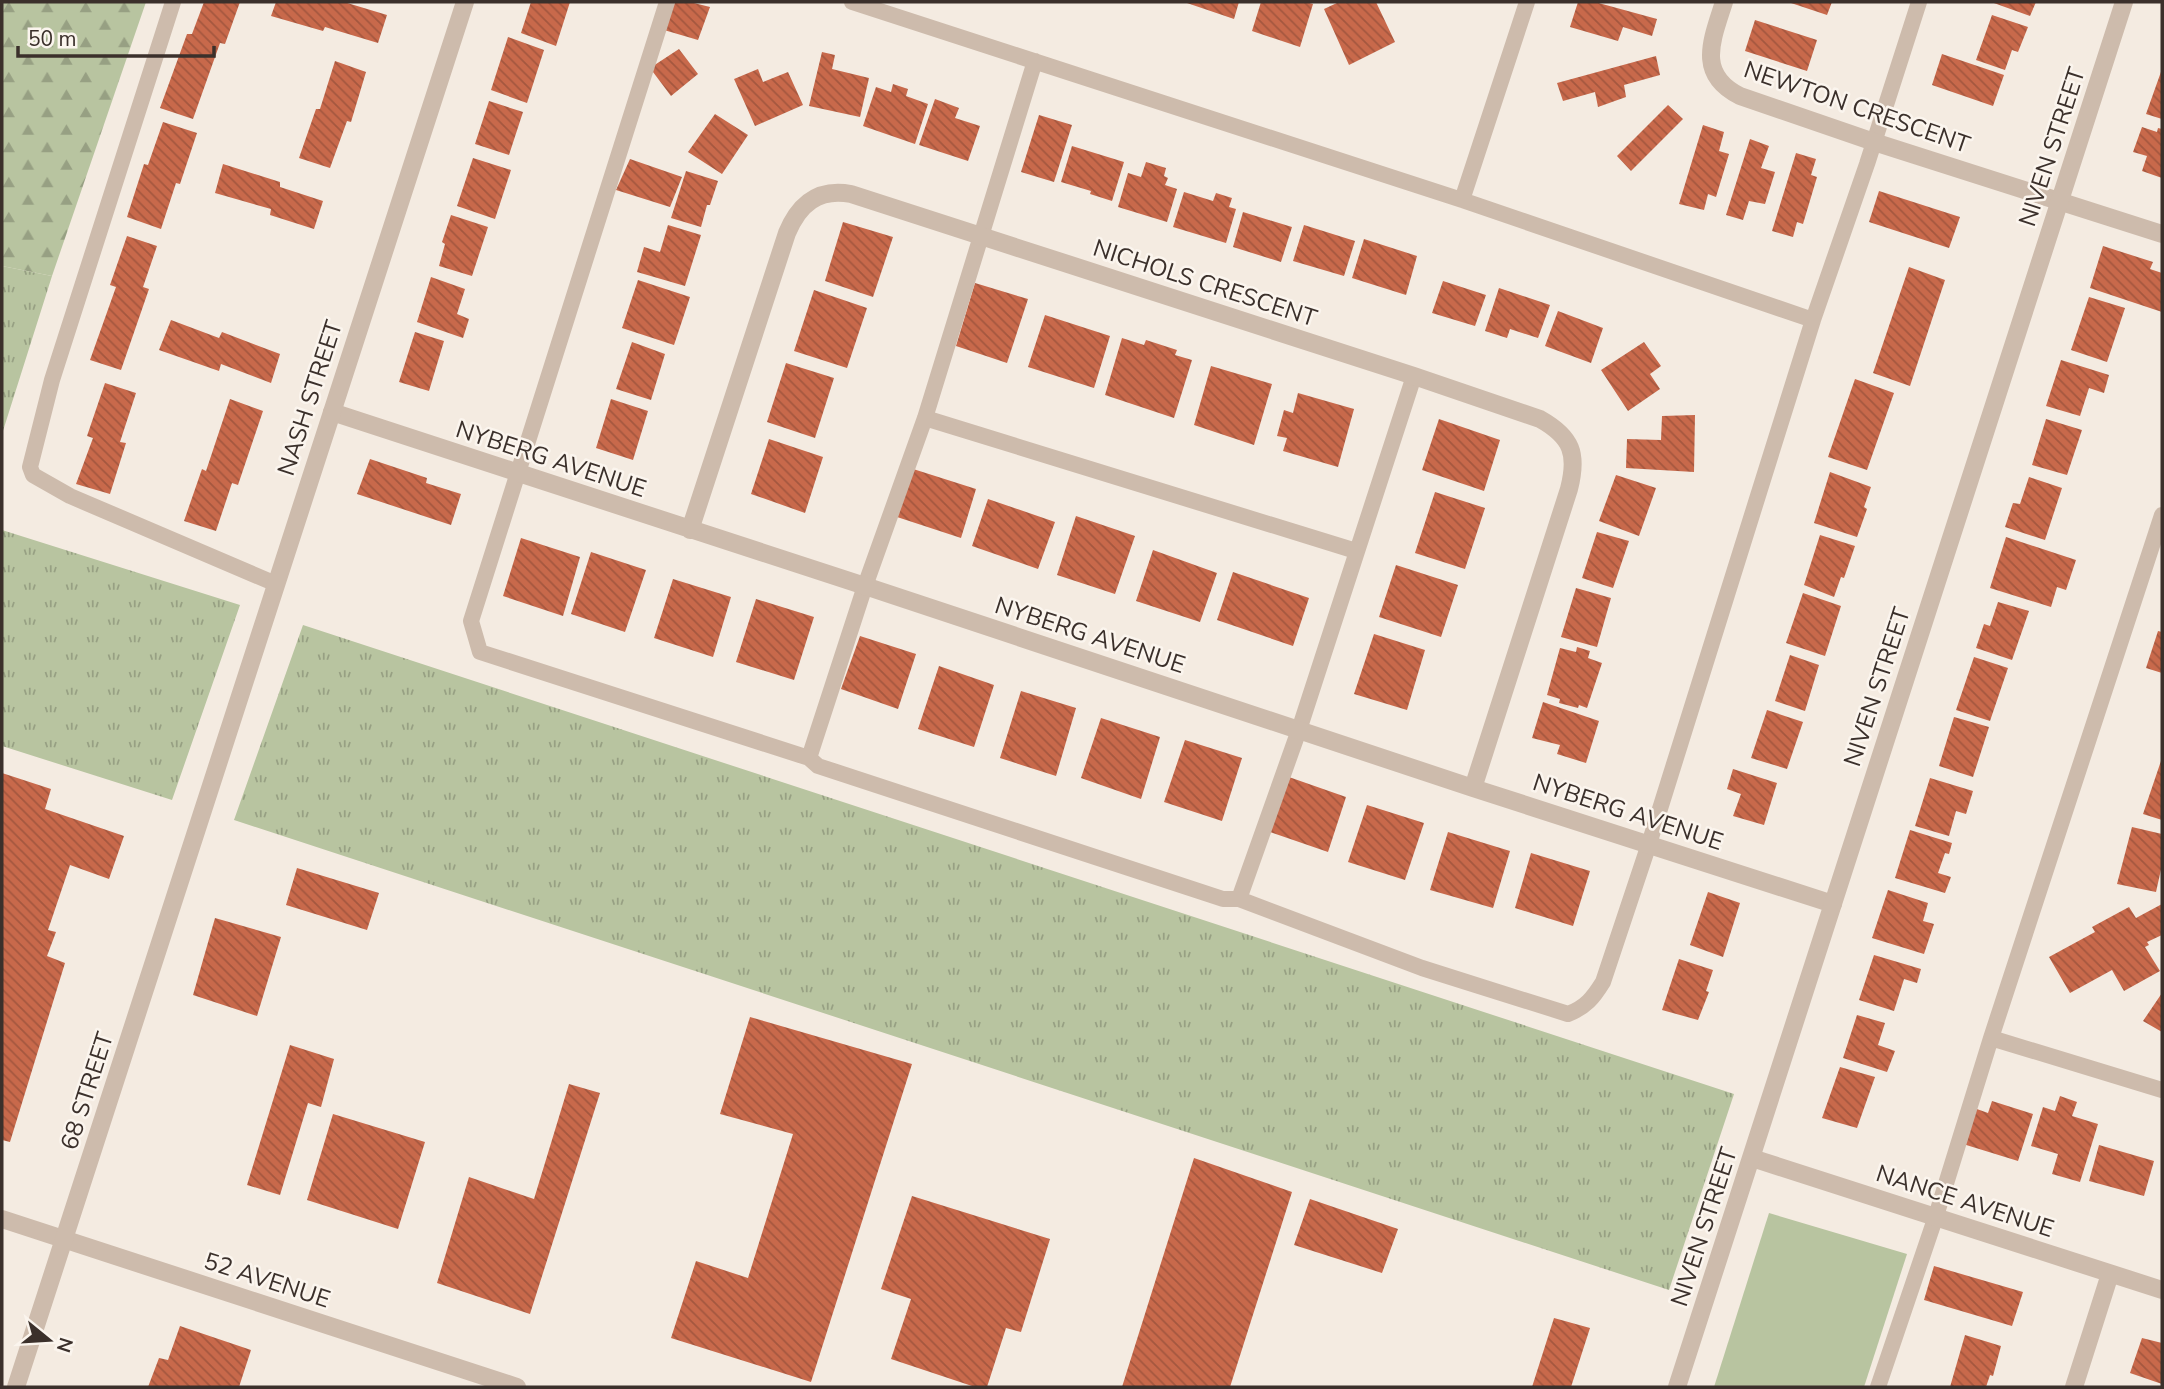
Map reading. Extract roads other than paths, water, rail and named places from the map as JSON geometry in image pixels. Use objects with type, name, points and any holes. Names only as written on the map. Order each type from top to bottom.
[{"type":"street","name":"NASH STREET","points":[[204,810],[466,2]]},
{"type":"street","name":"NEWTON CRESCENT","points":[[1724,2],[1710,56],[1712,70],[1727,90],[1874,142],[2162,234]]},
{"type":"street","name":"NIVEN STREET","points":[[1677,1387],[2124,2]]},
{"type":"street","name":"NICHOLS CRESCENT","points":[[690,530],[787,233],[800,209],[812,198],[825,194],[840,192],[1413,376],[1540,419],[1563,435],[1573,457],[1569,489],[1473,788]]},
{"type":"street","name":"NYBERG AVENUE","points":[[332,412],[1833,904]]},
{"type":"street","name":"68 STREET","points":[[16,1387],[204,810]]},
{"type":"street","name":"NANCE AVENUE","points":[[1752,1158],[2162,1290]]},
{"type":"street","name":"52 AVENUE","points":[[2,1219],[517,1387]]},
{"type":"street","points":[[2074,1387],[2110,1274]]},
{"type":"lane","points":[[173,2],[52,380],[30,467],[33,475],[70,496],[276,584]]},
{"type":"lane","points":[[667,2],[471,621],[480,652],[809,758],[818,766],[1223,899],[1239,900],[1422,968],[1568,1014],[1583,1008],[1603,982],[1649,844],[1813,320],[1919,2]]},
{"type":"lane","points":[[852,2],[1462,200],[1813,320]]},
{"type":"lane","points":[[1462,200],[1527,2]]},
{"type":"lane","points":[[809,758],[864,586],[925,418],[1035,61]]},
{"type":"lane","points":[[1239,900],[1299,730],[1413,376]]},
{"type":"lane","points":[[925,418],[1356,551]]},
{"type":"lane","points":[[1878,1387],[1936,1216],[1991,1038],[2162,515]]},
{"type":"lane","points":[[1991,1038],[2162,1090]]}]
